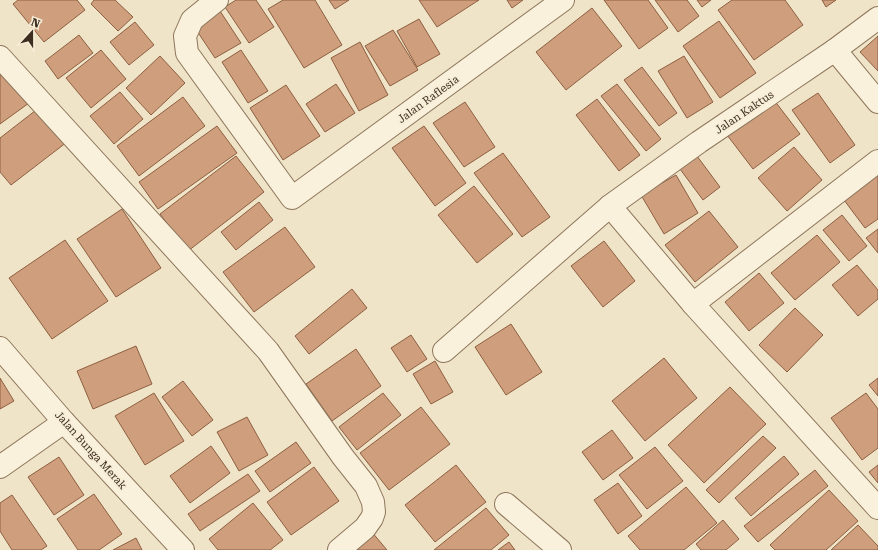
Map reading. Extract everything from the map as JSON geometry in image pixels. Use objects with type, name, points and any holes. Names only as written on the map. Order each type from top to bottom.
[{"type":"street","name":"Jalan Raflesia","points":[[217,0],[192,20],[185,36],[187,53],[292,198],[563,0]]},
{"type":"street","name":"Jalan Kaktus","points":[[444,351],[610,206],[699,142],[835,50],[878,18]]},
{"type":"street","points":[[835,50],[878,102]]},
{"type":"street","points":[[0,57],[268,351],[343,457],[366,486],[373,502],[374,512],[372,518],[365,528],[339,550]]},
{"type":"street","points":[[693,304],[878,161]]},
{"type":"street","points":[[610,206],[693,304],[878,508]]},
{"type":"street","name":"Jalan Bunga Merak","points":[[0,348],[64,422],[183,550]]},
{"type":"street","points":[[0,467],[64,422]]},
{"type":"street","points":[[506,504],[560,550]]},
{"type":"building","points":[[18,0],[77,0],[85,10],[44,42],[13,4]]},
{"type":"building","points":[[94,0],[115,0],[133,17],[118,31],[91,4]]},
{"type":"building","points":[[236,0],[256,0],[274,27],[249,43],[225,7]]},
{"type":"building","points":[[283,0],[315,0],[342,45],[304,68],[268,9]]},
{"type":"building","points":[[329,0],[349,0],[335,9]]},
{"type":"building","points":[[419,0],[479,0],[437,27]]},
{"type":"building","points":[[507,0],[523,0],[512,8]]},
{"type":"building","points":[[604,0],[648,0],[668,28],[639,49]]},
{"type":"building","points":[[655,0],[687,0],[699,16],[678,32]]},
{"type":"building","points":[[697,0],[711,0],[702,7]]},
{"type":"building","points":[[732,0],[785,0],[803,25],[754,60],[718,10]]},
{"type":"building","points":[[822,0],[836,0],[826,7]]},
{"type":"building","points":[[592,8],[622,46],[566,90],[536,52]]},
{"type":"building","points":[[220,11],[241,43],[215,58],[195,28]]},
{"type":"building","points":[[419,19],[440,54],[417,67],[397,31]]},
{"type":"building","points":[[719,21],[756,73],[720,98],[683,46]]},
{"type":"building","points":[[135,22],[154,45],[129,65],[110,42]]},
{"type":"building","points":[[393,30],[418,70],[390,86],[365,46]]},
{"type":"building","points":[[79,35],[93,53],[58,79],[45,61]]},
{"type":"building","points":[[878,36],[878,71],[860,52]]},
{"type":"building","points":[[360,42],[388,95],[359,111],[331,58]]},
{"type":"building","points":[[101,50],[126,79],[91,108],[66,78]]},
{"type":"building","points":[[241,50],[268,91],[248,103],[222,62]]},
{"type":"building","points":[[160,56],[185,83],[151,115],[126,88]]},
{"type":"building","points":[[684,56],[713,102],[687,118],[658,71]]},
{"type":"building","points":[[0,62],[29,103],[0,124]]},
{"type":"building","points":[[642,67],[677,113],[659,126],[624,80]]},
{"type":"building","points":[[336,84],[355,113],[325,132],[306,104]]},
{"type":"building","points":[[617,84],[661,139],[646,151],[601,96]]},
{"type":"building","points":[[286,85],[320,136],[283,160],[250,108]]},
{"type":"building","points":[[120,92],[143,119],[114,144],[90,116]]},
{"type":"building","points":[[818,93],[855,145],[830,163],[792,110]]},
{"type":"building","points":[[183,97],[205,126],[139,176],[117,146]]},
{"type":"building","points":[[597,99],[640,155],[619,171],[576,115]]},
{"type":"building","points":[[774,100],[800,134],[753,169],[727,135]]},
{"type":"building","points":[[465,102],[495,147],[464,167],[433,123]]},
{"type":"building","points":[[40,107],[67,142],[11,185],[0,172],[0,138]]},
{"type":"building","points":[[217,126],[237,153],[158,209],[139,182]]},
{"type":"building","points":[[424,126],[466,183],[435,206],[392,148]]},
{"type":"building","points":[[794,147],[822,180],[787,211],[758,178]]},
{"type":"building","points":[[694,152],[720,187],[703,200],[677,165]]},
{"type":"building","points":[[503,153],[550,217],[522,237],[474,173]]},
{"type":"building","points":[[236,156],[264,192],[188,251],[160,214]]},
{"type":"building","points":[[878,170],[878,219],[865,228],[841,196]]},
{"type":"building","points":[[676,175],[698,213],[664,234],[641,195]]},
{"type":"building","points":[[474,186],[513,234],[477,263],[438,215]]},
{"type":"building","points":[[259,202],[273,220],[236,250],[221,232]]},
{"type":"building","points":[[122,209],[161,268],[116,297],[77,239]]},
{"type":"building","points":[[709,211],[738,247],[695,282],[665,245]]},
{"type":"building","points":[[842,215],[867,246],[849,261],[823,230]]},
{"type":"building","points":[[285,227],[315,267],[254,312],[223,272]]},
{"type":"building","points":[[878,229],[878,253],[866,238]]},
{"type":"building","points":[[817,235],[840,262],[795,300],[771,273]]},
{"type":"building","points":[[65,240],[108,301],[52,339],[9,278]]},
{"type":"building","points":[[604,241],[635,281],[603,307],[571,266]]},
{"type":"building","points":[[857,265],[878,290],[878,299],[858,316],[832,285]]},
{"type":"building","points":[[759,273],[784,303],[749,331],[725,302]]},
{"type":"building","points":[[352,289],[367,308],[309,354],[295,336]]},
{"type":"building","points":[[795,308],[823,335],[787,372],[759,345]]},
{"type":"building","points":[[511,324],[542,372],[506,395],[475,347]]},
{"type":"building","points":[[411,335],[427,359],[407,372],[391,348]]},
{"type":"building","points":[[136,346],[152,384],[93,409],[77,371]]},
{"type":"building","points":[[356,349],[381,386],[332,421],[306,384]]},
{"type":"building","points":[[664,358],[697,398],[645,441],[612,401]]},
{"type":"building","points":[[435,361],[453,392],[431,404],[413,374]]},
{"type":"building","points":[[0,378],[14,401],[0,409]]},
{"type":"building","points":[[878,378],[878,396],[869,385]]},
{"type":"building","points":[[183,381],[213,420],[192,436],[162,397]]},
{"type":"building","points":[[730,387],[766,424],[704,483],[668,445]]},
{"type":"building","points":[[154,393],[184,441],[145,465],[115,416]]},
{"type":"building","points":[[383,393],[401,415],[357,450],[339,427]]},
{"type":"building","points":[[866,393],[878,409],[878,448],[862,460],[831,418]]},
{"type":"building","points":[[421,407],[450,444],[389,490],[360,453]]},
{"type":"building","points":[[247,417],[268,455],[239,471],[217,432]]},
{"type":"building","points":[[612,430],[633,458],[603,480],[582,452]]},
{"type":"building","points":[[763,436],[776,448],[719,503],[706,490]]},
{"type":"building","points":[[296,442],[311,463],[270,492],[255,471]]},
{"type":"building","points":[[211,446],[230,473],[190,503],[170,476]]},
{"type":"building","points":[[655,447],[683,481],[647,509],[619,475]]},
{"type":"building","points":[[784,456],[799,474],[751,516],[735,498]]},
{"type":"building","points":[[59,457],[84,495],[54,515],[28,477]]},
{"type":"building","points":[[456,465],[486,502],[435,542],[405,505]]},
{"type":"building","points":[[878,465],[878,483],[869,472]]},
{"type":"building","points":[[314,467],[339,501],[291,535],[267,502]]},
{"type":"building","points":[[815,470],[828,486],[758,542],[744,526]]},
{"type":"building","points":[[248,474],[260,491],[200,531],[188,514]]},
{"type":"building","points":[[618,483],[642,516],[618,534],[594,500]]},
{"type":"building","points":[[686,487],[717,523],[684,550],[640,550],[628,536]]},
{"type":"building","points":[[829,490],[858,521],[826,550],[775,550],[770,545]]},
{"type":"building","points":[[94,494],[122,534],[99,550],[78,550],[57,519]]},
{"type":"building","points":[[12,495],[47,546],[41,550],[12,550],[0,531],[0,503]]},
{"type":"building","points":[[253,503],[283,540],[270,550],[218,550],[209,539]]},
{"type":"building","points":[[486,508],[509,535],[491,550],[434,550]]},
{"type":"building","points":[[723,520],[739,539],[726,550],[701,550],[696,544]]},
{"type":"building","points":[[858,525],[878,546],[878,550],[831,550]]},
{"type":"building","points":[[371,531],[387,550],[348,550]]},
{"type":"building","points":[[136,538],[142,550],[113,550]]},
{"type":"building","points":[[509,542],[515,550],[498,550]]}]
